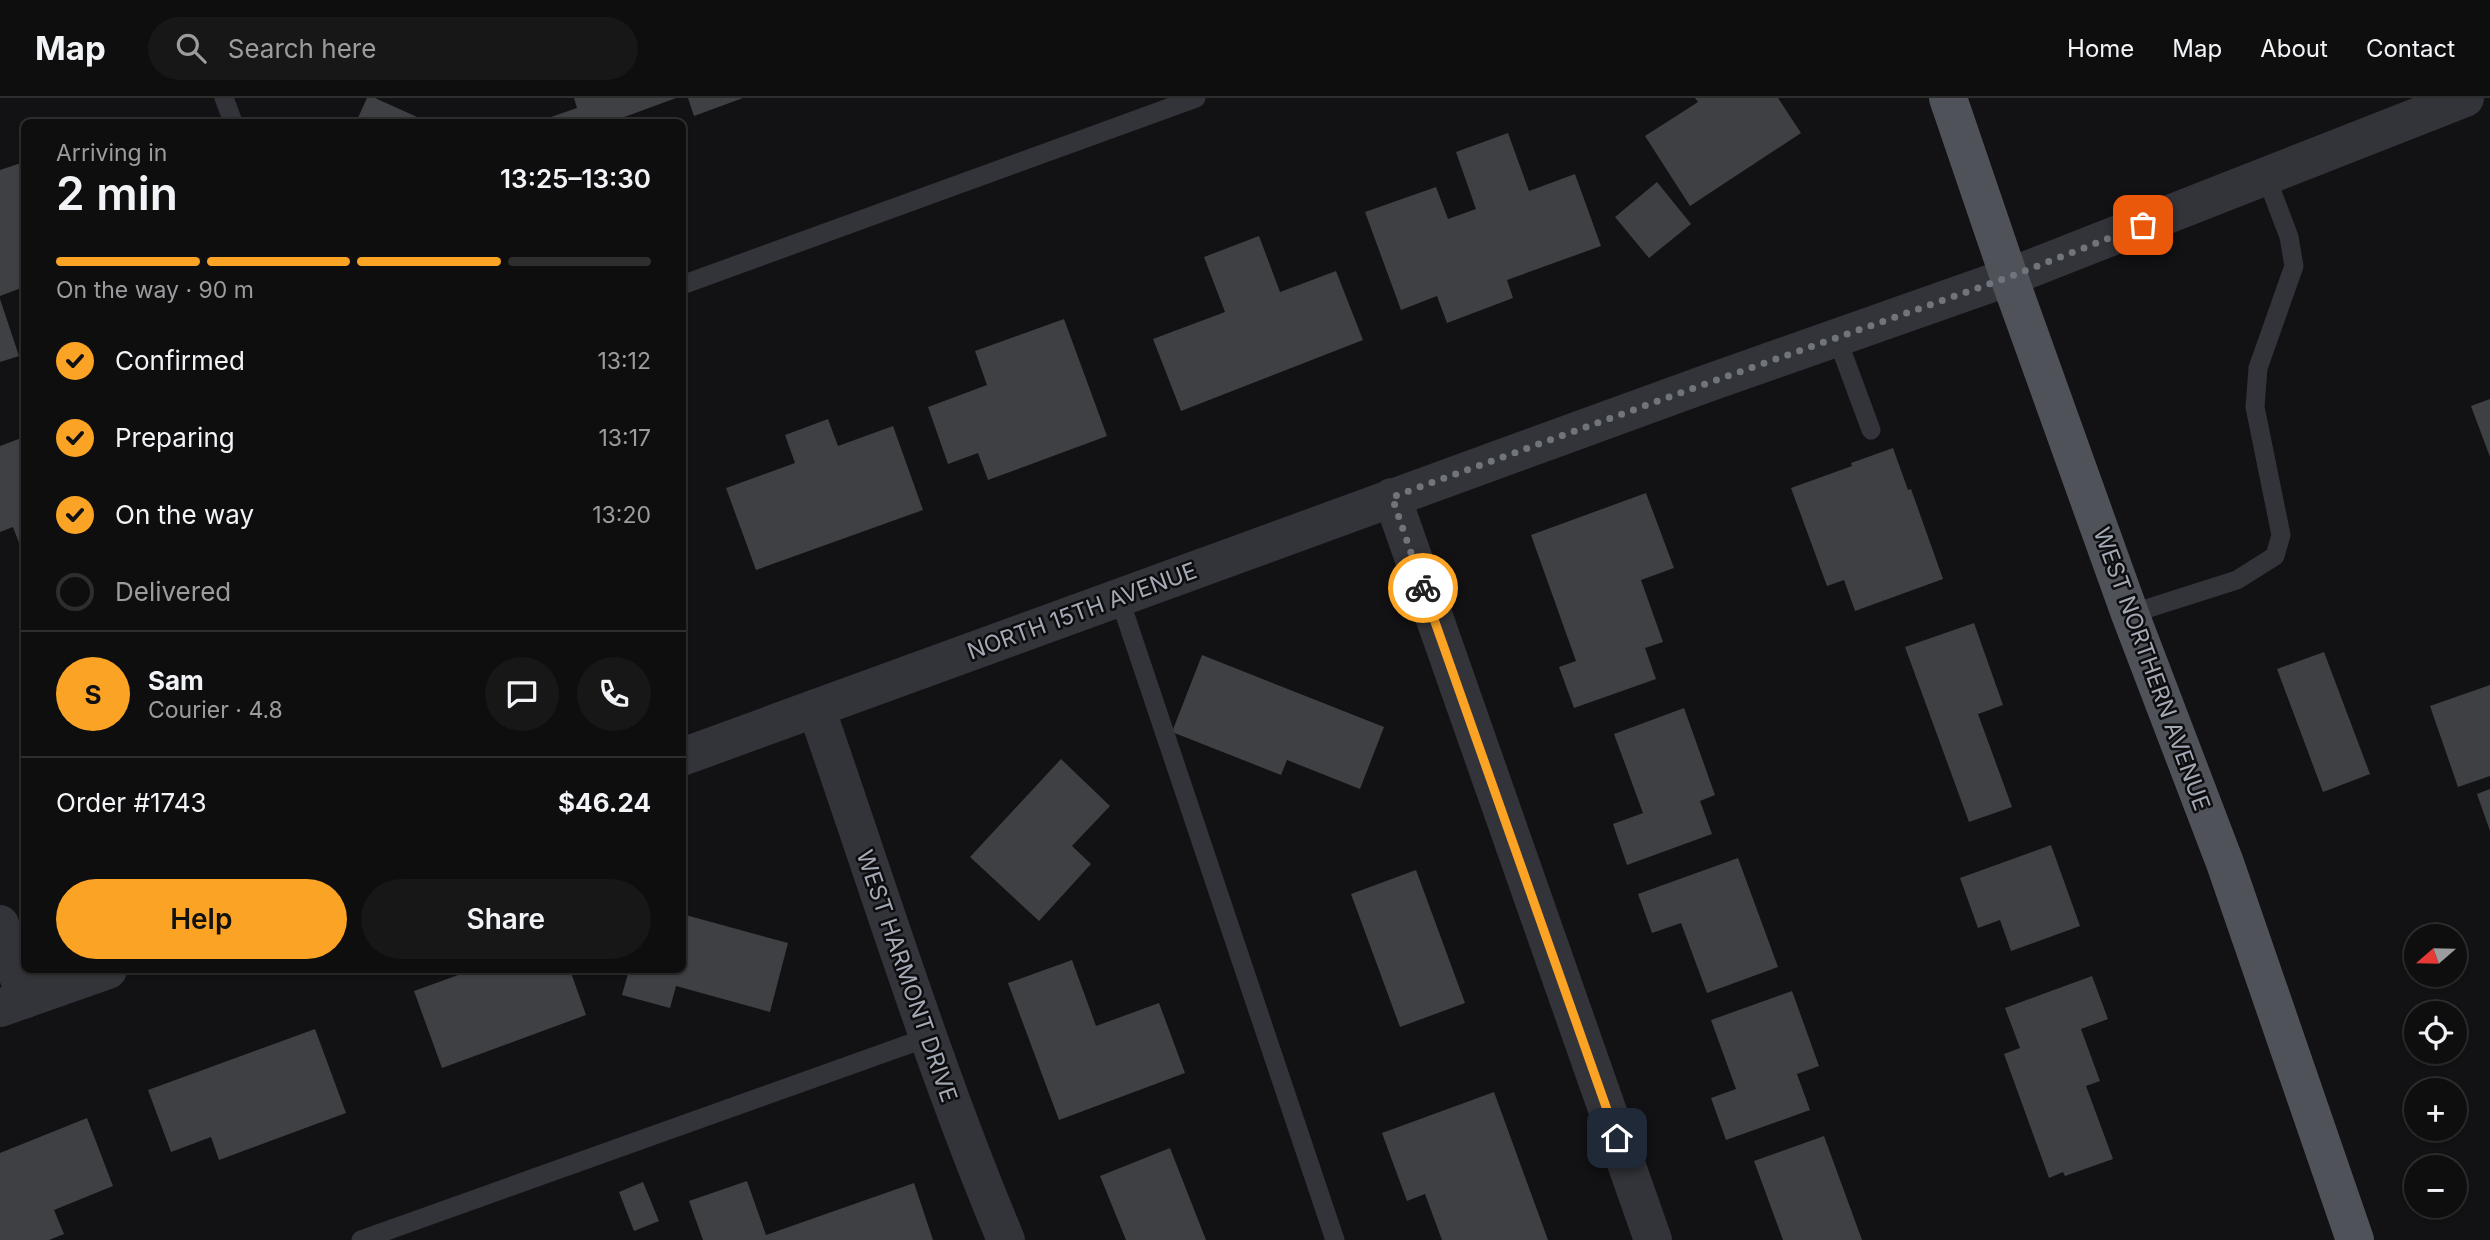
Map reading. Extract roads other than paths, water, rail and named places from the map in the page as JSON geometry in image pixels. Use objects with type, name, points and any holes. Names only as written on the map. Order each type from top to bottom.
[{"type":"main road","name":"WEST NORTHERN AVENUE","points":[[1948,98],[2130,614],[2225,863],[2355,1240]]},
{"type":"street","name":"NORTH 15TH AVENUE","points":[[686,756],[1392,497],[2009,277],[2465,98]]},
{"type":"street","points":[[1392,497],[1653,1240]]},
{"type":"street","name":"WEST HARMONT DRIVE","points":[[816,708],[926,1038],[974,1165],[1006,1240]]},
{"type":"street","points":[[0,925],[13,1004],[99,973]]},
{"type":"lane","points":[[224,98],[232,119]]},
{"type":"lane","points":[[686,284],[1196,98]]},
{"type":"lane","points":[[2130,614],[2237,580],[2275,556],[2281,535],[2255,407],[2258,368],[2294,265],[2289,237],[2266,176]]},
{"type":"lane","points":[[1837,338],[1871,429]]},
{"type":"lane","points":[[1119,597],[1335,1240]]},
{"type":"lane","points":[[361,1240],[926,1038]]}]
